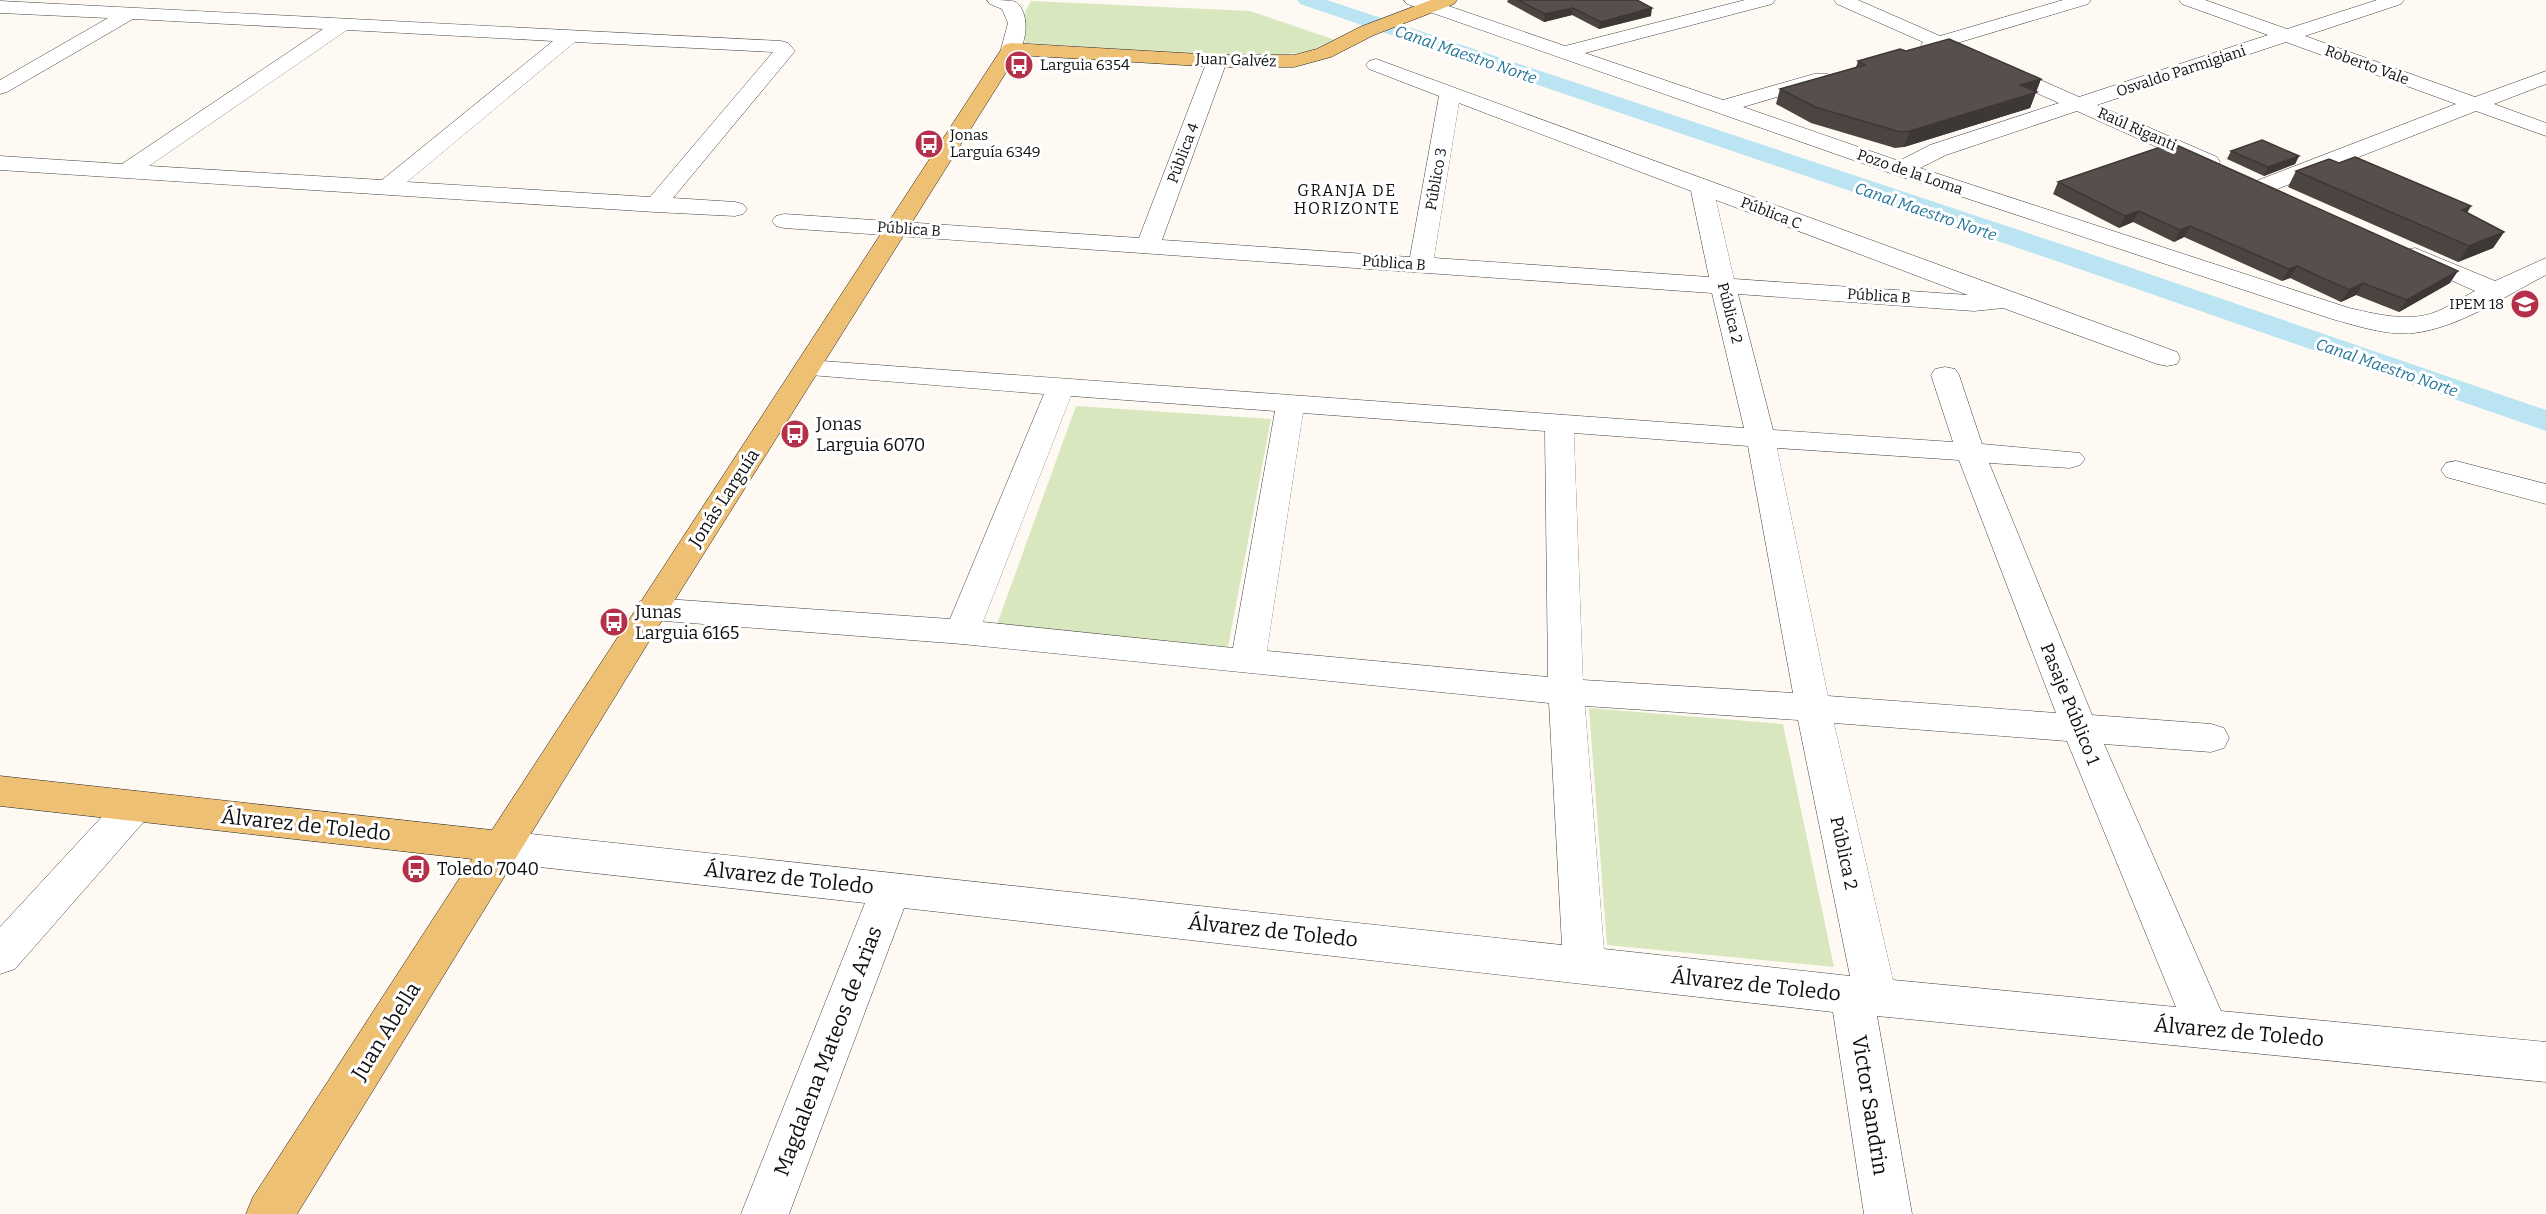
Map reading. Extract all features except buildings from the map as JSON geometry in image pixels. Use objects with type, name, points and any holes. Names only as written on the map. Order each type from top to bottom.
[{"type":"main road","name":"Juan Galvéz","points":[[1011,49],[1274,63],[1311,58],[1423,5]]},
{"type":"main road","name":"Jonás Larguía","points":[[503,847],[652,609],[1011,49]]},
{"type":"main road","name":"Álvarez de Toledo","points":[[0,791],[503,847]]},
{"type":"main road","name":"Juan Abella","points":[[270,1214],[503,847]]},
{"type":"street","name":"Jonás Larguía","points":[[996,0],[1010,6],[1017,22],[1011,49]]},
{"type":"street","points":[[1565,52],[1766,0]]},
{"type":"street","name":"Raúl Riganti","points":[[1843,0],[2285,196]]},
{"type":"street","points":[[1917,49],[2082,0]]},
{"type":"street","name":"Roberto Vale","points":[[2188,0],[2546,130]]},
{"type":"street","name":"Osvaldo Parmigiani","points":[[1901,169],[1938,150],[2395,0]]},
{"type":"street","name":"Pozo de la Loma","points":[[1423,5],[1901,169],[2341,314],[2374,322],[2413,325],[2441,319],[2546,265]]},
{"type":"street","points":[[0,7],[129,7],[342,25],[781,47],[785,51],[655,204]]},
{"type":"street","points":[[0,88],[129,7]]},
{"type":"street","points":[[126,171],[342,25]]},
{"type":"street","points":[[387,187],[571,36]]},
{"type":"street","name":"Pública 4","points":[[1148,246],[1217,61]]},
{"type":"street","name":"Pública C","points":[[1376,65],[2004,300],[2167,358]]},
{"type":"street","points":[[1722,107],[1837,73]]},
{"type":"street","points":[[2264,186],[2546,77]]},
{"type":"street","name":"Público 3","points":[[1421,265],[1450,93]]},
{"type":"street","points":[[0,163],[735,209]]},
{"type":"street","name":"Pública 2","points":[[1702,187],[1723,285],[1761,438],[1814,708],[1864,996]]},
{"type":"street","name":"Pública B","points":[[784,222],[1974,303],[2004,300]]},
{"type":"street","points":[[2400,248],[2495,291]]},
{"type":"street","points":[[808,368],[1291,402],[1559,424],[2070,459]]},
{"type":"street","name":"Pasaje Público 1","points":[[1945,375],[1970,451],[2080,729],[2207,1029]]},
{"type":"street","points":[[962,632],[1061,386]]},
{"type":"street","points":[[1248,663],[1291,402]]},
{"type":"street","points":[[1559,424],[1566,692],[1584,966]]},
{"type":"street","points":[[2456,470],[2546,494]]},
{"type":"street","points":[[652,609],[962,632],[1248,663],[1566,692],[2211,738]]},
{"type":"street","points":[[0,956],[135,806]]},
{"type":"street","name":"Álvarez de Toledo","points":[[503,847],[1864,996],[2546,1062]]},
{"type":"street","name":"Magdalena Mateos de Arias","points":[[765,1214],[891,889]]},
{"type":"street","name":"Victor Sandrin","points":[[1864,996],[1888,1214]]},
{"type":"green space","points":[[1031,1],[1250,11],[1338,41],[1306,52],[1256,57],[1025,43],[1025,12]]},
{"type":"green space","points":[[1076,406],[1271,419],[1228,647],[996,627]]},
{"type":"green space","points":[[1589,708],[1783,724],[1834,967],[1607,945]]},
{"type":"waterway","name":"Canal Maestro Norte","points":[[1307,0],[2075,258],[2546,421]]},
{"type":"place","name":"Larguia 6354","points":[[1019,65]]},
{"type":"place","name":"Jonas Larguía 6349","points":[[929,144]]},
{"type":"place","name":"IPEM 18","points":[[2525,304]]},
{"type":"place","name":"Jonas Larguia 6070","points":[[795,434]]},
{"type":"place","name":"Junas Larguia 6165","points":[[614,622]]},
{"type":"place","name":"Toledo 7040","points":[[416,869]]},
{"type":"district","name":"GRANJA DE HORIZONTE","points":[[1347,199]]}]
